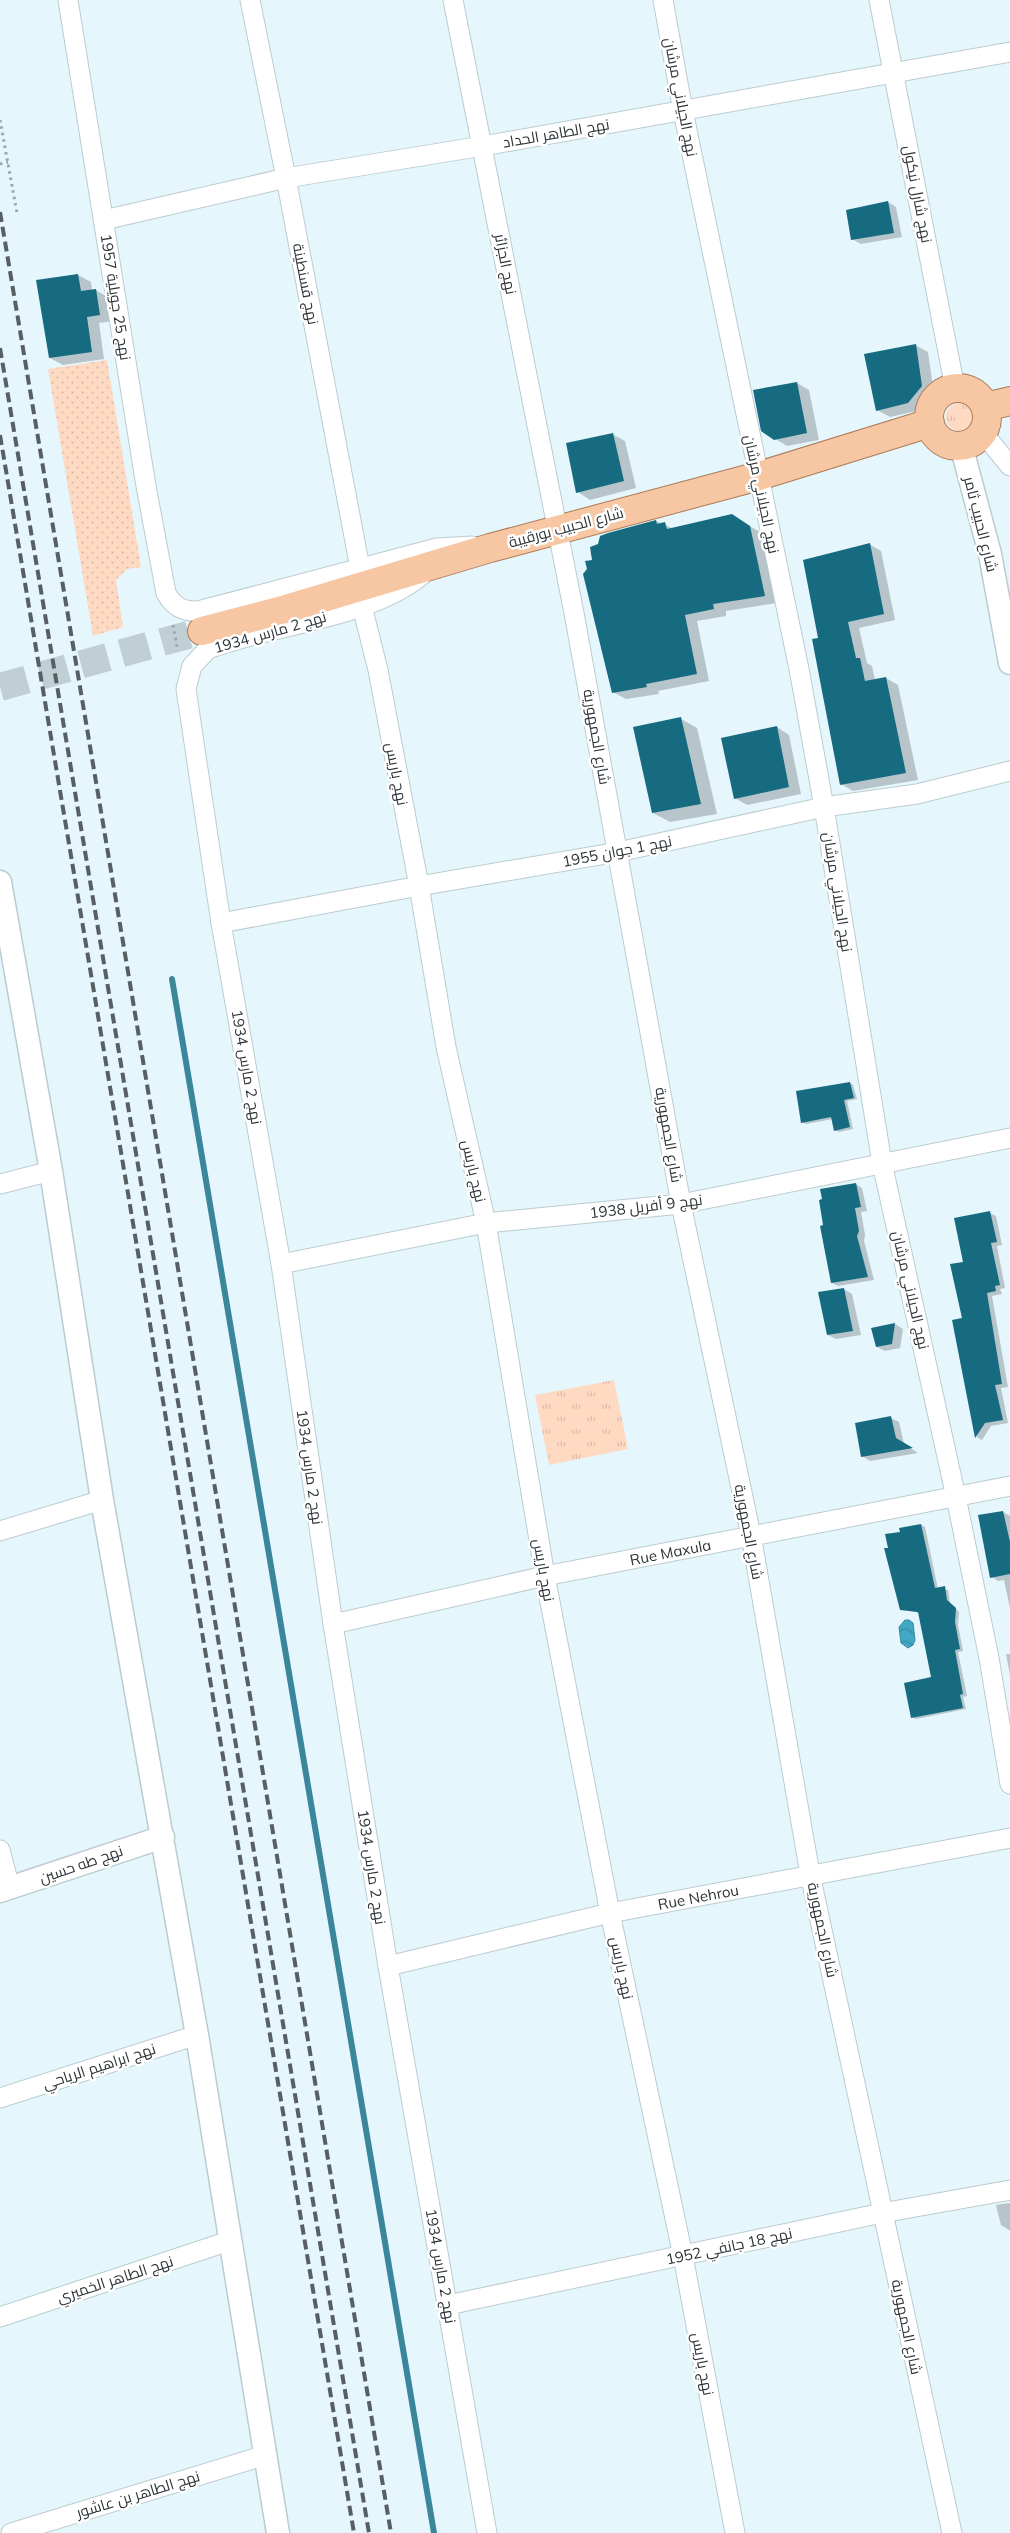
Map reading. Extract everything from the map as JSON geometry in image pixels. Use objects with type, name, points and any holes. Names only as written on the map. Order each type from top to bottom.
[{"type":"main road","points":[[955,388],[973,392],[998,404],[972,439],[943,441],[936,435],[930,423],[930,409],[934,401],[939,395],[955,388]]},
{"type":"main road","name":"شارع الحبيب بورقيبة","points":[[202,631],[284,599],[435,565],[558,529],[759,476],[930,423]]},
{"type":"street","name":"نهج 25 جويلية 1957","points":[[68,0],[146,486],[166,593],[175,606],[190,612],[284,599]]},
{"type":"street","name":"نهج قسنطينة","points":[[250,0],[286,178],[360,568]]},
{"type":"street","name":"نهج الجزائر","points":[[453,0],[558,529]]},
{"type":"street","name":"نهج الجيلاني مرشان","points":[[662,0],[824,807],[882,1163],[956,1496],[989,1658],[1010,1784]]},
{"type":"street","name":"نهج شارل نيكول","points":[[879,0],[895,72],[955,388]]},
{"type":"street","name":"نهج الطاهر الحداد","points":[[104,220],[286,178],[483,146],[1010,52]]},
{"type":"street","points":[[972,439],[1010,466]]},
{"type":"street","name":"شارع الحبيب ثامر","points":[[972,439],[1010,663]]},
{"type":"street","name":"شارع الجمهورية","points":[[558,529],[682,1204],[751,1535],[810,1874],[952,2533]]},
{"type":"street","points":[[284,599],[360,568],[450,546],[490,548]]},
{"type":"street","name":"نهج 2 مارس 1934","points":[[435,565],[401,590],[362,606],[219,644],[199,656],[192,666],[186,689],[221,922],[281,1264],[333,1624],[388,1966],[486,2533]]},
{"type":"street","name":"نهج باريس","points":[[362,606],[378,670],[419,886],[446,1047],[486,1223],[545,1576],[610,1913],[683,2256],[735,2533]]},
{"type":"street","name":"نهج 1 جوان 1955","points":[[221,922],[618,852],[824,807],[917,794],[1010,771]]},
{"type":"street","points":[[0,882],[3,912],[52,1170],[102,1500],[197,2035],[278,2533]]},
{"type":"street","name":"نهج 9 أفريل 1938","points":[[281,1264],[486,1223],[682,1204],[1010,1138]]},
{"type":"street","points":[[0,1184],[52,1170]]},
{"type":"street","name":"Rue Maxula","points":[[333,1624],[545,1576],[1010,1486]]},
{"type":"street","points":[[0,1530],[102,1500]]},
{"type":"street","name":"نهج طه حسين","points":[[5,1890],[163,1837]]},
{"type":"street","name":"Rue Nehrou","points":[[388,1966],[610,1913],[1010,1838]]},
{"type":"street","points":[[0,1850],[5,1890]]},
{"type":"street","name":"نهج ابراهيم الرياحي","points":[[0,2098],[197,2035]]},
{"type":"street","name":"نهج 18 جانفي 1952","points":[[448,2305],[882,2213],[1010,2190]]},
{"type":"street","name":"نهج الطاهر الخميري","points":[[0,2317],[229,2241]]},
{"type":"street","name":"نهج الطاهر بن عاشور","points":[[10,2533],[266,2455]]},
{"type":"path","points":[[0,120],[17,213]]},
{"type":"path","points":[[0,164],[8,162]]},
{"type":"green space","points":[[107,360],[141,567],[127,569],[116,580],[123,627],[93,636],[48,369]]},
{"type":"green space","points":[[960,403],[970,407],[974,417],[970,427],[960,431],[950,427],[946,417],[950,407]]},
{"type":"green space","points":[[614,1380],[628,1449],[549,1465],[535,1395]]},
{"type":"water","points":[[905,1620],[913,1623],[915,1640],[913,1645],[908,1648],[901,1643],[899,1627]]},
{"type":"building","points":[[888,201],[894,233],[851,240],[846,210]]},
{"type":"building","points":[[78,274],[81,291],[96,289],[100,315],[87,317],[92,352],[49,358],[36,280]]},
{"type":"building","points":[[916,344],[922,386],[908,403],[876,411],[864,354]]},
{"type":"building","points":[[797,382],[807,433],[774,440],[761,431],[753,390]]},
{"type":"building","points":[[613,433],[624,481],[576,493],[566,443]]},
{"type":"building","points":[[732,514],[750,526],[765,596],[713,604],[714,609],[685,615],[697,674],[646,684],[647,687],[612,693],[583,574],[587,569],[585,561],[592,560],[590,547],[598,544],[600,536],[656,520],[657,524],[665,522],[667,529]]},
{"type":"building","points":[[870,543],[884,614],[848,622],[856,658],[860,658],[865,681],[886,677],[906,773],[840,785],[812,639],[818,638],[803,560]]},
{"type":"building","points":[[681,717],[701,804],[652,813],[633,727]]},
{"type":"building","points":[[777,726],[789,787],[734,799],[721,738]]},
{"type":"building","points":[[850,1082],[854,1098],[844,1100],[850,1127],[834,1131],[831,1117],[801,1123],[796,1091]]},
{"type":"building","points":[[856,1183],[861,1207],[855,1208],[859,1231],[857,1236],[868,1277],[831,1283],[820,1226],[823,1225],[819,1200],[822,1199],[820,1189]]},
{"type":"building","points":[[990,1211],[997,1242],[991,1243],[1000,1285],[995,1286],[996,1291],[987,1293],[1002,1384],[995,1385],[1003,1420],[985,1423],[975,1438],[952,1320],[962,1318],[950,1264],[963,1262],[954,1218]]},
{"type":"building","points":[[844,1288],[853,1331],[827,1335],[818,1292]]},
{"type":"building","points":[[895,1323],[892,1344],[876,1347],[871,1328]]},
{"type":"building","points":[[891,1416],[896,1438],[913,1448],[861,1457],[855,1423]]},
{"type":"building","points":[[1003,1511],[1010,1542],[1010,1574],[990,1578],[978,1515]]},
{"type":"building","points":[[921,1524],[935,1588],[945,1586],[947,1600],[956,1608],[955,1622],[960,1649],[955,1650],[963,1694],[960,1695],[963,1708],[911,1718],[904,1683],[931,1677],[918,1612],[900,1610],[884,1548],[888,1548],[885,1534],[900,1532],[899,1528]]},
{"type":"waterway","points":[[172,979],[434,2533]]},
{"type":"tunnel","points":[[0,687],[202,631]]},
{"type":"railway","points":[[0,212],[391,2533]]},
{"type":"railway","points":[[0,348],[369,2533]]},
{"type":"railway","points":[[0,435],[354,2533]]}]
